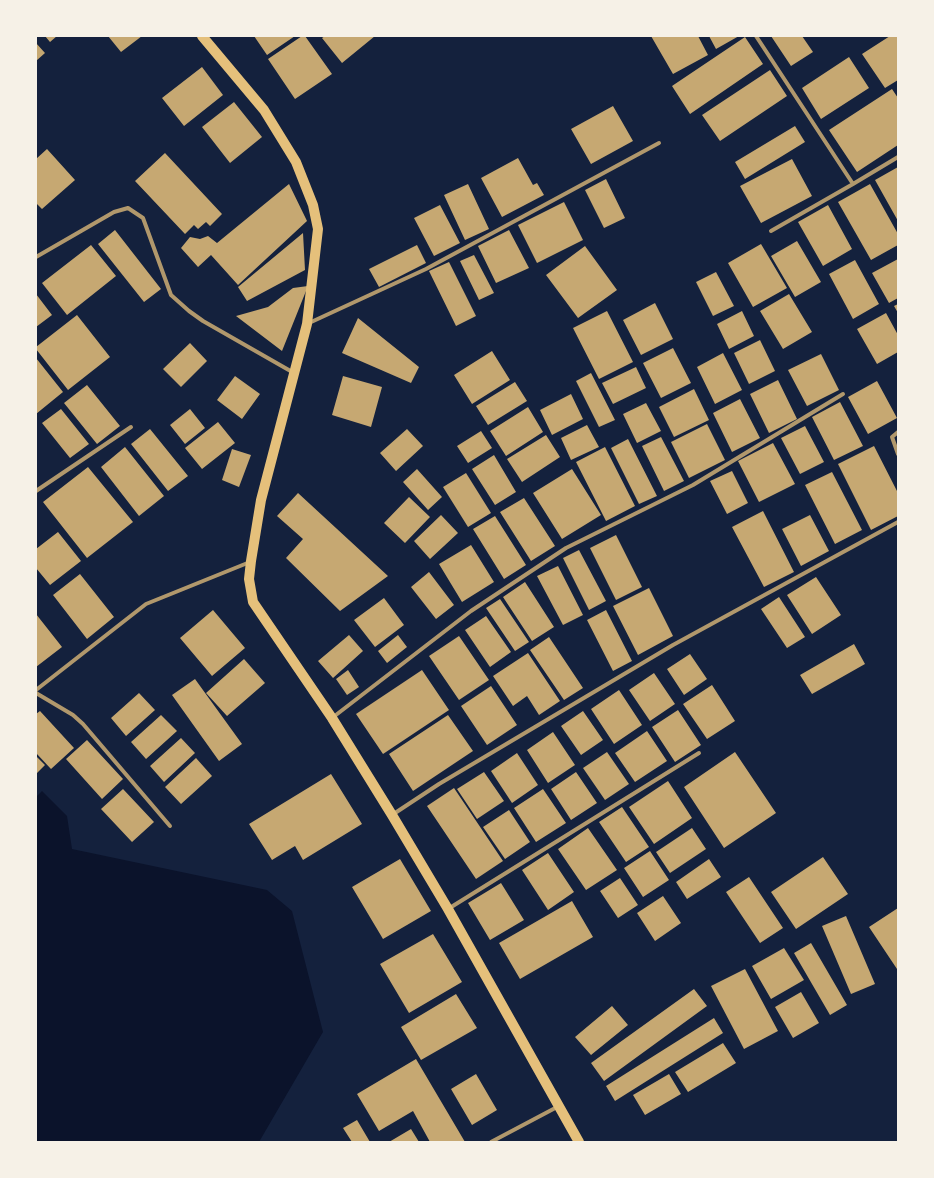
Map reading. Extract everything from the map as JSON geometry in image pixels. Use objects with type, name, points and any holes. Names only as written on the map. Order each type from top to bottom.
[{"type":"main road","points":[[202,36],[264,110],[296,162],[313,205],[318,229],[307,324],[277,446],[261,500],[249,579],[253,602],[332,718],[392,815],[448,909],[579,1142]]},
{"type":"street","points":[[756,36],[854,184]]},
{"type":"street","points":[[307,324],[426,270],[659,143]]},
{"type":"street","points":[[771,231],[898,157]]},
{"type":"street","points":[[36,257],[114,212],[128,208],[143,218],[171,296],[188,311],[203,321],[294,373]]},
{"type":"street","points":[[332,718],[471,611],[566,548],[692,485],[843,394]]},
{"type":"street","points":[[36,491],[130,427]]},
{"type":"street","points":[[898,432],[892,437],[898,454]]},
{"type":"street","points":[[392,815],[439,784],[673,645],[898,522]]},
{"type":"street","points":[[36,690],[146,604],[251,561]]},
{"type":"street","points":[[36,693],[73,715],[83,724],[170,826]]},
{"type":"street","points":[[448,909],[699,753]]},
{"type":"street","points":[[492,1142],[559,1106]]},
{"type":"water","points":[[42,791],[67,816],[72,849],[267,890],[292,911],[323,1032],[259,1142],[36,1142],[36,797]]},
{"type":"building","points":[[45,36],[57,36],[50,42]]},
{"type":"building","points":[[108,36],[142,36],[121,52]]},
{"type":"building","points":[[254,36],[295,36],[267,55]]},
{"type":"building","points":[[302,36],[305,36],[332,74],[295,99],[268,59]]},
{"type":"building","points":[[325,36],[375,36],[342,63],[322,38]]},
{"type":"building","points":[[651,36],[698,36],[708,55],[673,74]]},
{"type":"building","points":[[709,36],[739,36],[716,49]]},
{"type":"building","points":[[771,36],[802,36],[813,52],[791,66]]},
{"type":"building","points":[[890,36],[898,36],[898,80],[885,88],[862,54]]},
{"type":"building","points":[[745,37],[763,64],[690,114],[672,86]]},
{"type":"building","points":[[36,43],[45,53],[36,61]]},
{"type":"building","points":[[849,57],[869,88],[821,119],[802,88]]},
{"type":"building","points":[[202,67],[223,95],[184,126],[162,98]]},
{"type":"building","points":[[770,70],[787,96],[720,141],[702,115]]},
{"type":"building","points":[[892,89],[898,98],[898,145],[857,172],[829,130]]},
{"type":"building","points":[[234,102],[262,137],[230,163],[202,127]]},
{"type":"building","points":[[613,106],[633,141],[591,164],[571,129]]},
{"type":"building","points":[[795,126],[805,142],[745,179],[735,162]]},
{"type":"building","points":[[47,149],[75,180],[42,209],[36,203],[36,159]]},
{"type":"building","points":[[165,153],[222,214],[210,226],[206,222],[198,229],[194,225],[185,234],[135,181]]},
{"type":"building","points":[[518,158],[533,185],[537,183],[544,195],[502,217],[481,178]]},
{"type":"building","points":[[792,159],[812,196],[761,223],[740,186]]},
{"type":"building","points":[[898,167],[898,221],[875,180]]},
{"type":"building","points":[[606,179],[625,218],[604,228],[585,190]]},
{"type":"building","points":[[289,184],[307,221],[238,285],[211,255],[198,267],[181,248],[190,237],[200,239],[208,236],[217,243]]},
{"type":"building","points":[[468,184],[489,229],[465,240],[444,195]]},
{"type":"building","points":[[870,184],[898,234],[898,245],[871,260],[838,202]]},
{"type":"building","points":[[564,202],[583,240],[537,263],[518,225]]},
{"type":"building","points":[[440,205],[460,243],[434,256],[414,218]]},
{"type":"building","points":[[828,205],[852,249],[823,266],[798,222]]},
{"type":"building","points":[[115,230],[161,289],[144,302],[98,244]]},
{"type":"building","points":[[509,230],[529,268],[496,283],[478,246]]},
{"type":"building","points":[[303,233],[305,270],[247,301],[238,287]]},
{"type":"building","points":[[797,241],[821,282],[795,297],[771,256]]},
{"type":"building","points":[[761,244],[787,288],[753,307],[728,263]]},
{"type":"building","points":[[91,245],[116,276],[67,315],[42,283]]},
{"type":"building","points":[[417,245],[426,263],[379,287],[369,269]]},
{"type":"building","points":[[585,246],[617,290],[578,318],[546,275]]},
{"type":"building","points":[[474,255],[494,293],[479,300],[460,261]]},
{"type":"building","points":[[898,259],[898,298],[889,303],[872,273]]},
{"type":"building","points":[[855,260],[879,304],[853,319],[829,274]]},
{"type":"building","points":[[449,262],[476,316],[456,326],[429,271]]},
{"type":"building","points":[[716,272],[734,306],[713,316],[696,282]]},
{"type":"building","points":[[308,286],[282,351],[236,316],[268,307],[293,288]]},
{"type":"building","points":[[36,294],[52,315],[36,327]]},
{"type":"building","points":[[789,294],[812,332],[783,349],[760,311]]},
{"type":"building","points":[[655,303],[673,339],[641,355],[623,320]]},
{"type":"building","points":[[898,304],[898,313],[894,306]]},
{"type":"building","points":[[607,311],[633,362],[599,379],[573,328]]},
{"type":"building","points":[[742,311],[754,336],[729,349],[717,324]]},
{"type":"building","points":[[886,313],[898,335],[898,352],[877,364],[857,329]]},
{"type":"building","points":[[77,315],[110,357],[68,390],[36,347]]},
{"type":"building","points":[[358,318],[419,367],[411,383],[342,353]]},
{"type":"building","points":[[760,340],[775,371],[749,384],[734,353]]},
{"type":"building","points":[[190,343],[207,361],[181,387],[163,369]]},
{"type":"building","points":[[673,348],[691,383],[661,398],[643,363]]},
{"type":"building","points":[[492,351],[510,380],[472,404],[454,375]]},
{"type":"building","points":[[723,353],[742,390],[715,404],[697,367]]},
{"type":"building","points":[[821,354],[839,390],[807,406],[788,370]]},
{"type":"building","points":[[36,358],[63,392],[36,414]]},
{"type":"building","points":[[636,367],[646,388],[613,404],[602,383]]},
{"type":"building","points":[[591,373],[615,420],[599,427],[576,381]]},
{"type":"building","points":[[235,376],[260,394],[242,419],[217,400]]},
{"type":"building","points":[[343,376],[382,387],[371,427],[332,415]]},
{"type":"building","points":[[778,380],[797,419],[769,433],[750,394]]},
{"type":"building","points":[[877,381],[897,418],[868,434],[848,397]]},
{"type":"building","points":[[515,382],[527,401],[488,425],[476,406]]},
{"type":"building","points":[[87,385],[120,426],[97,444],[64,403]]},
{"type":"building","points":[[694,389],[709,420],[674,437],[659,407]]},
{"type":"building","points":[[571,394],[583,419],[552,435],[540,410]]},
{"type":"building","points":[[740,399],[760,438],[732,452],[713,413]]},
{"type":"building","points":[[840,402],[863,446],[834,460],[812,417]]},
{"type":"building","points":[[646,403],[661,431],[637,443],[623,414]]},
{"type":"building","points":[[528,407],[543,432],[506,456],[490,431]]},
{"type":"building","points":[[61,409],[89,444],[70,458],[42,423]]},
{"type":"building","points":[[190,409],[205,428],[185,444],[170,425]]},
{"type":"building","points":[[218,422],[235,443],[202,469],[185,448]]},
{"type":"building","points":[[707,424],[725,460],[689,478],[671,442]]},
{"type":"building","points":[[587,425],[599,447],[571,460],[561,438]]},
{"type":"building","points":[[805,426],[824,462],[800,474],[781,438]]},
{"type":"building","points":[[150,429],[188,476],[168,491],[131,444]]},
{"type":"building","points":[[407,429],[423,446],[396,471],[380,453]]},
{"type":"building","points":[[481,431],[492,448],[468,463],[457,446]]},
{"type":"building","points":[[546,435],[560,457],[522,482],[507,459]]},
{"type":"building","points":[[661,437],[684,481],[664,491],[642,446]]},
{"type":"building","points":[[628,439],[657,496],[639,504],[611,448]]},
{"type":"building","points":[[773,443],[795,484],[759,502],[738,461]]},
{"type":"building","points":[[874,446],[898,493],[898,516],[871,530],[838,464]]},
{"type":"building","points":[[125,447],[164,496],[139,516],[101,467]]},
{"type":"building","points":[[605,447],[635,506],[606,521],[576,462]]},
{"type":"building","points":[[232,449],[251,455],[239,487],[222,480]]},
{"type":"building","points":[[494,455],[516,492],[495,505],[472,469]]},
{"type":"building","points":[[88,467],[133,522],[87,558],[43,502]]},
{"type":"building","points":[[417,469],[442,497],[428,510],[403,482]]},
{"type":"building","points":[[572,469],[601,515],[562,539],[533,493]]},
{"type":"building","points":[[732,471],[748,503],[727,514],[710,481]]},
{"type":"building","points":[[832,472],[862,530],[835,544],[805,485]]},
{"type":"building","points":[[466,473],[491,513],[468,527],[443,487]]},
{"type":"building","points":[[298,493],[388,576],[340,611],[286,558],[303,539],[277,516]]},
{"type":"building","points":[[409,497],[430,517],[405,543],[384,523]]},
{"type":"building","points":[[524,498],[555,546],[531,561],[500,512]]},
{"type":"building","points":[[763,511],[794,572],[764,587],[732,527]]},
{"type":"building","points":[[441,515],[458,533],[430,559],[414,541]]},
{"type":"building","points":[[810,515],[829,551],[801,566],[782,529]]},
{"type":"building","points":[[495,516],[526,565],[504,579],[473,529]]},
{"type":"building","points":[[58,532],[81,561],[50,585],[36,568],[36,549]]},
{"type":"building","points":[[616,535],[642,587],[616,600],[590,548]]},
{"type":"building","points":[[471,545],[494,582],[462,602],[439,564]]},
{"type":"building","points":[[579,550],[606,601],[589,610],[563,558]]},
{"type":"building","points":[[558,566],[583,615],[563,625],[537,576]]},
{"type":"building","points":[[429,572],[454,605],[436,619],[411,587]]},
{"type":"building","points":[[80,574],[114,617],[87,639],[53,595]]},
{"type":"building","points":[[816,577],[841,615],[812,634],[787,595]]},
{"type":"building","points":[[525,582],[554,627],[532,641],[503,597]]},
{"type":"building","points":[[649,588],[673,636],[638,655],[613,606]]},
{"type":"building","points":[[779,597],[805,637],[787,648],[761,609]]},
{"type":"building","points":[[384,598],[404,625],[375,647],[354,620]]},
{"type":"building","points":[[500,599],[529,642],[515,651],[486,608]]},
{"type":"building","points":[[213,610],[245,648],[212,676],[180,638]]},
{"type":"building","points":[[606,610],[632,661],[613,671],[587,620]]},
{"type":"building","points":[[36,614],[62,647],[36,667]]},
{"type":"building","points":[[486,616],[511,652],[490,667],[465,630]]},
{"type":"building","points":[[349,635],[363,651],[333,678],[318,661]]},
{"type":"building","points":[[398,635],[407,647],[387,663],[378,651]]},
{"type":"building","points":[[459,636],[489,680],[459,700],[429,656]]},
{"type":"building","points":[[549,637],[583,688],[564,700],[530,650]]},
{"type":"building","points":[[854,644],[865,664],[812,694],[800,675]]},
{"type":"building","points":[[528,653],[560,701],[539,715],[527,696],[513,706],[493,676]]},
{"type":"building","points":[[690,654],[707,679],[684,695],[667,669]]},
{"type":"building","points":[[244,659],[265,683],[227,716],[206,693]]},
{"type":"building","points":[[348,670],[359,687],[347,695],[336,679]]},
{"type":"building","points":[[422,670],[449,710],[383,754],[356,714]]},
{"type":"building","points":[[654,673],[675,704],[650,721],[629,690]]},
{"type":"building","points":[[195,679],[242,744],[219,761],[172,695]]},
{"type":"building","points":[[712,685],[735,721],[707,739],[683,704]]},
{"type":"building","points":[[491,686],[517,725],[487,745],[461,706]]},
{"type":"building","points":[[619,690],[642,725],[614,744],[591,709]]},
{"type":"building","points":[[139,693],[155,710],[126,736],[111,718]]},
{"type":"building","points":[[678,710],[701,745],[675,762],[652,727]]},
{"type":"building","points":[[40,711],[74,748],[51,769],[36,753],[36,714]]},
{"type":"building","points":[[583,711],[603,740],[581,755],[561,726]]},
{"type":"building","points":[[161,715],[177,731],[146,759],[131,742]]},
{"type":"building","points":[[448,715],[473,751],[413,791],[389,754]]},
{"type":"building","points":[[647,731],[667,761],[635,782],[615,753]]},
{"type":"building","points":[[553,732],[575,765],[548,783],[527,750]]},
{"type":"building","points":[[181,738],[195,753],[164,782],[150,766]]},
{"type":"building","points":[[87,740],[123,779],[102,799],[66,759]]},
{"type":"building","points":[[607,752],[629,784],[605,800],[583,768]]},
{"type":"building","points":[[735,752],[776,813],[724,848],[684,787]]},
{"type":"building","points":[[517,753],[538,785],[512,803],[491,771]]},
{"type":"building","points":[[36,756],[45,765],[36,774]]},
{"type":"building","points":[[196,758],[212,776],[181,804],[165,787]]},
{"type":"building","points":[[484,772],[504,801],[477,819],[457,789]]},
{"type":"building","points":[[576,772],[597,803],[571,820],[551,789]]},
{"type":"building","points":[[331,774],[362,824],[303,860],[295,846],[272,860],[249,824]]},
{"type":"building","points":[[668,781],[692,818],[654,844],[629,807]]},
{"type":"building","points":[[454,788],[503,861],[476,879],[427,806]]},
{"type":"building","points":[[123,789],[154,822],[132,842],[101,809]]},
{"type":"building","points":[[543,789],[566,823],[536,842],[514,808]]},
{"type":"building","points":[[622,807],[649,847],[626,862],[599,822]]},
{"type":"building","points":[[509,810],[530,842],[505,859],[483,827]]},
{"type":"building","points":[[588,828],[617,870],[586,890],[558,849]]},
{"type":"building","points":[[692,828],[706,849],[670,873],[656,852]]},
{"type":"building","points":[[650,851],[669,880],[643,897],[624,868]]},
{"type":"building","points":[[548,853],[574,892],[548,910],[522,870]]},
{"type":"building","points":[[823,857],[848,894],[796,929],[771,892]]},
{"type":"building","points":[[400,859],[431,911],[383,939],[352,887]]},
{"type":"building","points":[[709,859],[721,877],[687,899],[676,882]]},
{"type":"building","points":[[749,877],[783,928],[760,943],[726,892]]},
{"type":"building","points":[[620,878],[638,905],[618,918],[600,891]]},
{"type":"building","points":[[501,883],[524,920],[490,940],[468,903]]},
{"type":"building","points":[[663,896],[681,923],[655,941],[637,913]]},
{"type":"building","points":[[572,901],[593,937],[520,979],[499,943]]},
{"type":"building","points":[[898,908],[898,968],[897,969],[869,927]]},
{"type":"building","points":[[846,916],[875,984],[851,994],[822,926]]},
{"type":"building","points":[[433,934],[462,982],[409,1013],[380,964]]},
{"type":"building","points":[[811,943],[847,1005],[830,1015],[794,953]]},
{"type":"building","points":[[784,948],[804,980],[771,999],[752,966]]},
{"type":"building","points":[[745,969],[778,1031],[744,1049],[711,986]]},
{"type":"building","points":[[694,989],[707,1006],[604,1081],[591,1063]]},
{"type":"building","points":[[801,992],[819,1023],[793,1038],[775,1007]]},
{"type":"building","points":[[456,994],[477,1028],[421,1060],[401,1027]]},
{"type":"building","points":[[612,1006],[628,1025],[591,1055],[575,1037]]},
{"type":"building","points":[[714,1018],[723,1033],[615,1101],[606,1086]]},
{"type":"building","points":[[723,1043],[736,1063],[688,1092],[675,1072]]},
{"type":"building","points":[[416,1059],[465,1142],[430,1142],[413,1111],[379,1131],[357,1094]]},
{"type":"building","points":[[476,1074],[497,1110],[472,1125],[451,1089]]},
{"type":"building","points":[[669,1074],[681,1094],[645,1115],[633,1095]]},
{"type":"building","points":[[357,1120],[370,1142],[352,1142],[343,1128]]},
{"type":"building","points":[[411,1129],[419,1142],[389,1142]]}]
